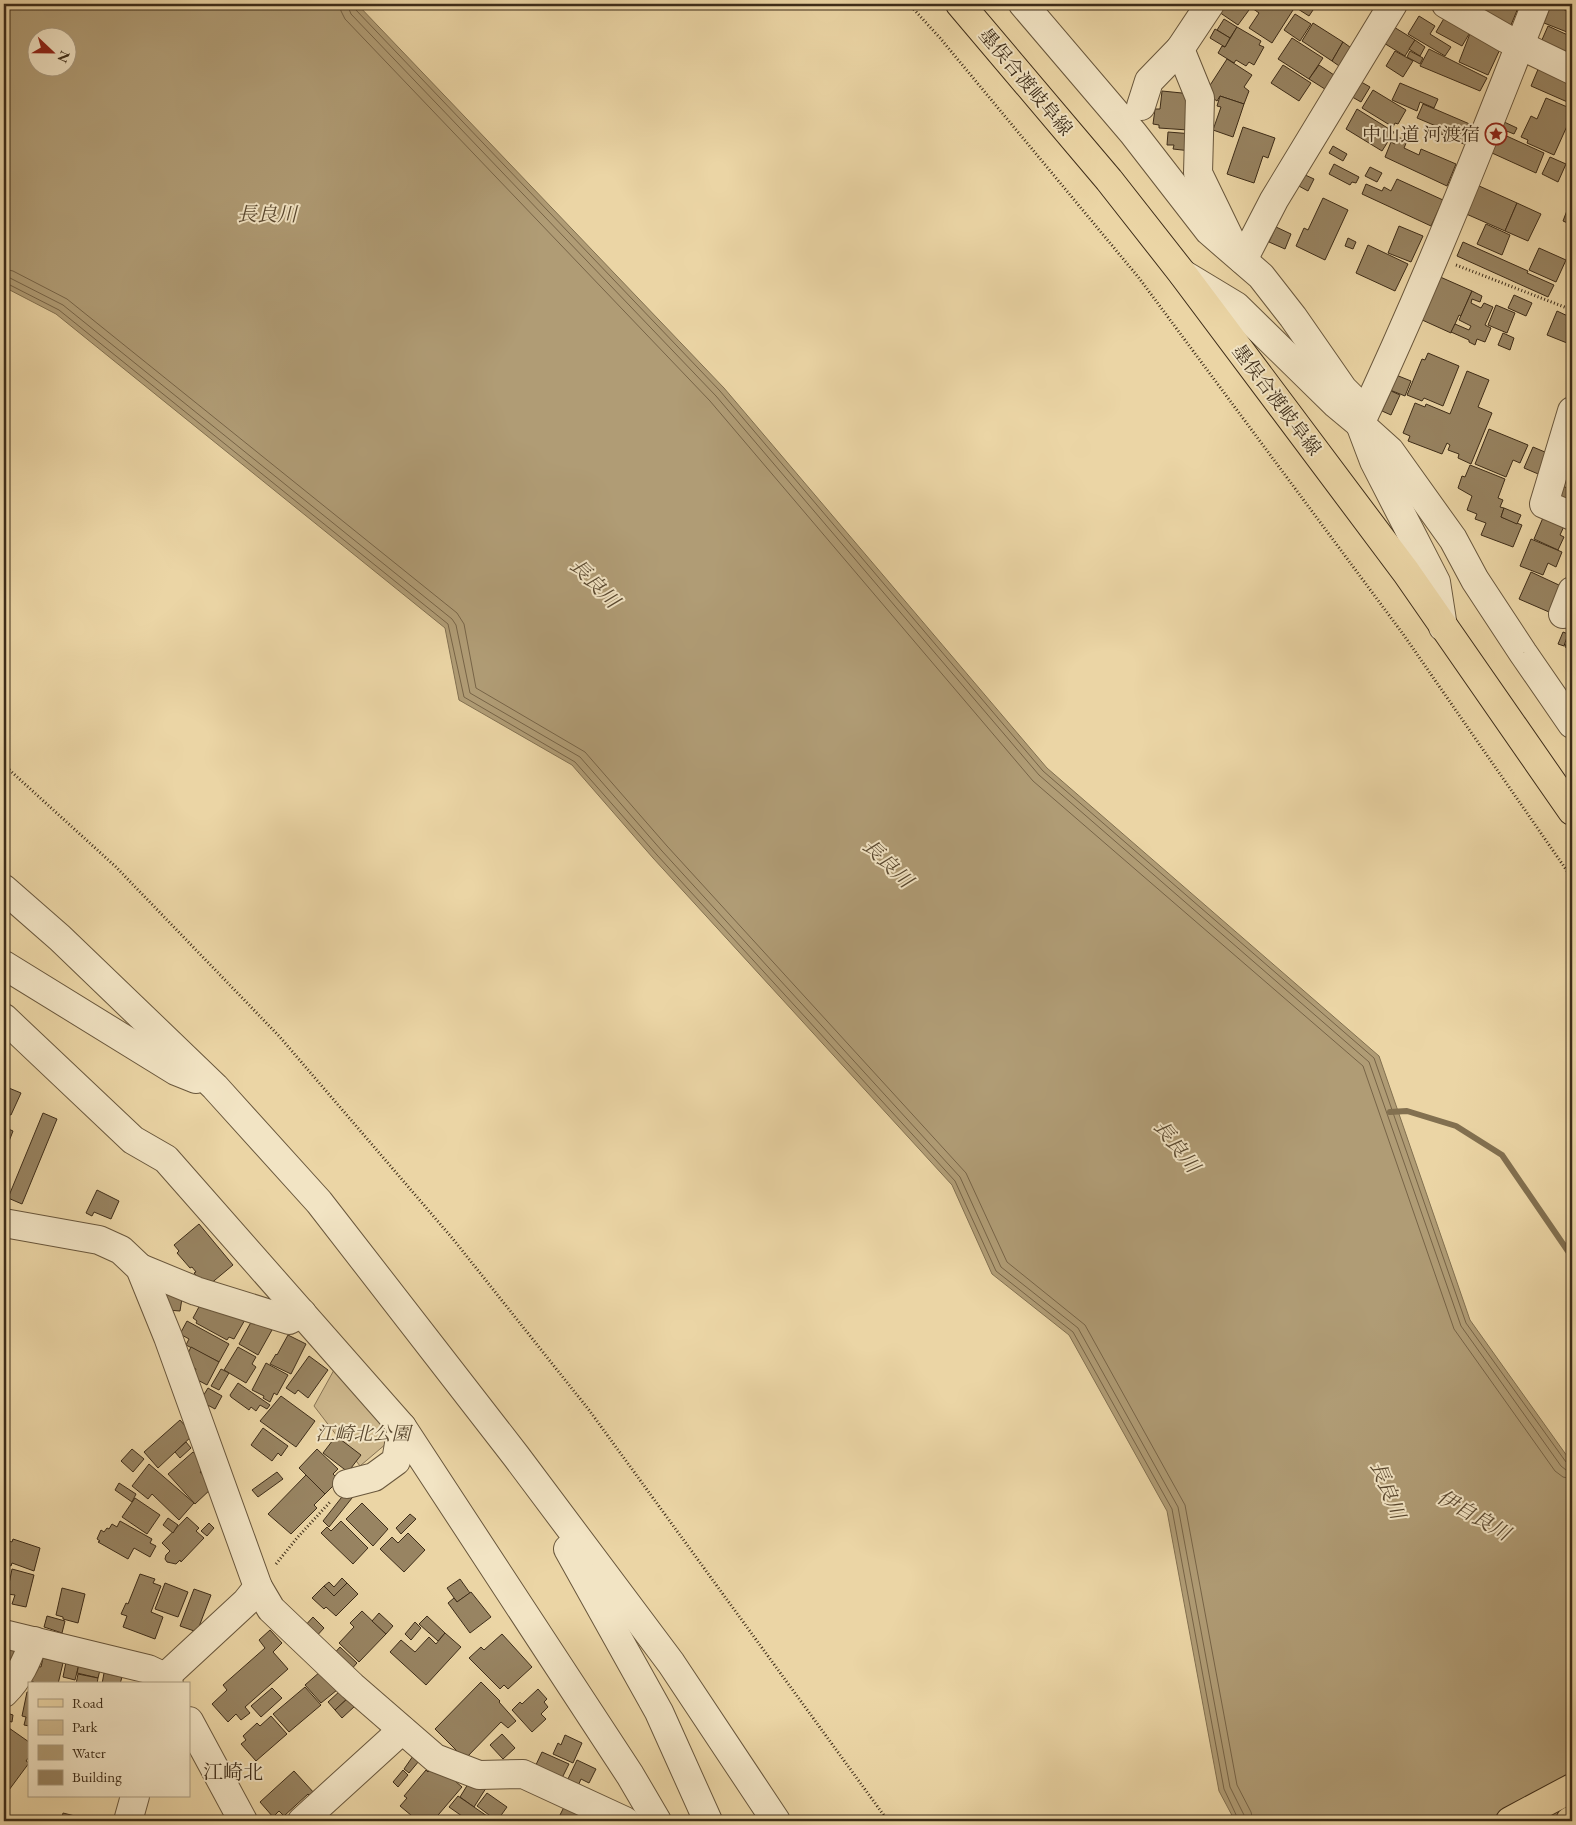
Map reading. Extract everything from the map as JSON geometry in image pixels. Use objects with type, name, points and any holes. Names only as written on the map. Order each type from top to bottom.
[{"type":"main road","name":"墨俣合渡岐阜線","points":[[960,4],[1109,180],[1182,273],[1406,572],[1572,811]]},
{"type":"main road","points":[[1510,1821],[1572,1788]]},
{"type":"street","points":[[1023,4],[1133,133],[1209,231],[1261,276],[1293,317],[1363,418],[1390,451],[1453,539],[1475,580],[1572,724]]},
{"type":"street","points":[[1141,106],[1149,82],[1180,49],[1210,4]]},
{"type":"street","points":[[1238,256],[1394,4]]},
{"type":"street","points":[[1446,4],[1520,45],[1572,70]]},
{"type":"street","points":[[1443,627],[1436,582],[1374,461],[1363,418],[1435,256],[1536,4]]},
{"type":"street","points":[[1180,49],[1200,98],[1198,173],[1238,256]]},
{"type":"street","points":[[1182,273],[1236,306],[1336,404],[1363,418]]},
{"type":"street","points":[[1572,411],[1544,504],[1572,516]]},
{"type":"street","points":[[1509,632],[1540,650],[1572,691]]},
{"type":"street","points":[[4,889],[60,938],[215,1087],[319,1202],[516,1456],[671,1663],[776,1821]]},
{"type":"street","points":[[4,965],[176,1071],[215,1087]]},
{"type":"street","points":[[4,1018],[133,1140],[166,1159],[402,1427],[630,1775],[657,1821]]},
{"type":"street","points":[[4,1224],[99,1240],[121,1250],[140,1268],[196,1291],[289,1320],[302,1314]]},
{"type":"street","points":[[140,1268],[168,1337],[258,1588],[271,1609],[352,1686],[435,1758],[479,1775],[523,1774],[625,1821]]},
{"type":"street","points":[[347,1484],[374,1477],[396,1461],[402,1427]]},
{"type":"street","points":[[516,1456],[659,1712],[708,1821]]},
{"type":"street","points":[[4,1634],[148,1669],[166,1682],[258,1588]]},
{"type":"street","points":[[4,1693],[11,1686],[25,1664],[34,1641]]},
{"type":"street","points":[[190,1723],[243,1821]]},
{"type":"street","points":[[302,1821],[402,1730]]},
{"type":"street","points":[[128,1821],[134,1798]]},
{"type":"path","points":[[909,4],[940,38],[1139,278],[1403,634],[1572,878]]},
{"type":"path","points":[[1435,256],[1572,310]]},
{"type":"path","points":[[4,764],[116,868],[279,1036],[453,1239],[589,1410],[888,1821]]},
{"type":"path","points":[[258,1588],[297,1538],[347,1484]]},
{"type":"green space","name":"江崎北公園","points":[[334,1370],[394,1431],[387,1443],[360,1466],[314,1406]]},
{"type":"water","name":"長良川","points":[[4,4],[357,4],[724,388],[1047,768],[1379,1056],[1470,1320],[1572,1463],[1572,1821],[1235,1821],[1219,1791],[1167,1511],[1069,1335],[992,1274],[952,1185],[653,858],[572,765],[459,700],[445,628],[56,314],[4,287]]},
{"type":"building","points":[[1224,4],[1241,4],[1249,10],[1238,25],[1219,12]]},
{"type":"building","points":[[1255,4],[1284,4],[1293,10],[1272,43],[1249,28],[1259,13],[1252,8]]},
{"type":"building","points":[[1290,4],[1317,4],[1309,16]]},
{"type":"building","points":[[1481,4],[1523,4],[1520,9],[1518,8],[1511,25],[1478,12]]},
{"type":"building","points":[[1551,4],[1572,13],[1572,34],[1544,23]]},
{"type":"building","points":[[1295,14],[1311,24],[1300,41],[1284,30]]},
{"type":"building","points":[[1446,15],[1472,29],[1462,46],[1436,32]]},
{"type":"building","points":[[1419,16],[1435,26],[1430,34],[1451,47],[1445,56],[1408,34]]},
{"type":"building","points":[[1224,19],[1237,27],[1230,38],[1217,30]]},
{"type":"building","points":[[1313,23],[1343,42],[1332,61],[1302,41]]},
{"type":"building","points":[[1389,24],[1415,40],[1405,56],[1379,40]]},
{"type":"building","points":[[1548,26],[1572,37],[1572,43],[1567,54],[1541,42]]},
{"type":"building","points":[[1237,27],[1261,41],[1259,45],[1264,47],[1254,65],[1249,62],[1246,66],[1236,60],[1234,63],[1218,53],[1222,46],[1225,47]]},
{"type":"building","points":[[1215,29],[1230,38],[1225,47],[1210,38]]},
{"type":"building","points":[[1471,31],[1502,45],[1488,75],[1459,62]]},
{"type":"building","points":[[1292,38],[1323,58],[1309,79],[1278,59]]},
{"type":"building","points":[[1415,40],[1425,47],[1420,56],[1409,49]]},
{"type":"building","points":[[1343,42],[1354,50],[1342,68],[1332,61]]},
{"type":"building","points":[[1429,49],[1487,78],[1480,91],[1420,66]]},
{"type":"building","points":[[1395,51],[1413,61],[1403,77],[1386,66]]},
{"type":"building","points":[[1410,51],[1423,58],[1420,64],[1407,57]]},
{"type":"building","points":[[1227,59],[1252,75],[1244,87],[1249,91],[1244,104],[1220,96],[1217,101],[1205,93]]},
{"type":"building","points":[[1283,65],[1311,83],[1299,101],[1271,83]]},
{"type":"building","points":[[1319,65],[1337,77],[1328,91],[1309,79]]},
{"type":"building","points":[[1539,67],[1572,82],[1572,104],[1531,86]]},
{"type":"building","points":[[1356,79],[1370,87],[1361,102],[1347,94]]},
{"type":"building","points":[[1400,83],[1438,99],[1434,108],[1420,102],[1417,111],[1392,100]]},
{"type":"building","points":[[1373,90],[1406,110],[1398,124],[1395,123],[1393,127],[1362,108]]},
{"type":"building","points":[[1162,91],[1192,94],[1188,130],[1159,128],[1159,125],[1153,124],[1155,109],[1160,109]]},
{"type":"building","points":[[1220,96],[1244,104],[1233,137],[1213,130],[1221,107],[1217,106]]},
{"type":"building","points":[[1546,98],[1572,109],[1572,115],[1554,155],[1527,143],[1528,140],[1521,137],[1531,116],[1537,119]]},
{"type":"building","points":[[1423,104],[1472,125],[1464,144],[1434,131],[1436,126],[1417,118]]},
{"type":"building","points":[[1357,109],[1394,132],[1382,151],[1346,129]]},
{"type":"building","points":[[1502,121],[1517,128],[1514,134],[1499,128]]},
{"type":"building","points":[[1243,127],[1275,138],[1268,158],[1263,156],[1254,183],[1227,174]]},
{"type":"building","points":[[1168,132],[1193,134],[1191,151],[1173,149],[1174,145],[1167,145]]},
{"type":"building","points":[[1500,133],[1544,153],[1536,173],[1492,153]]},
{"type":"building","points":[[1398,137],[1407,141],[1404,148],[1419,155],[1421,149],[1456,164],[1447,186],[1385,157],[1391,142],[1395,144]]},
{"type":"building","points":[[1333,146],[1347,154],[1343,161],[1329,153]]},
{"type":"building","points":[[1550,157],[1566,164],[1558,182],[1542,174]]},
{"type":"building","points":[[1334,164],[1359,177],[1356,183],[1352,182],[1350,185],[1329,174]]},
{"type":"building","points":[[1370,167],[1382,173],[1377,182],[1365,176]]},
{"type":"building","points":[[1303,174],[1314,179],[1308,191],[1297,185]]},
{"type":"building","points":[[1397,179],[1443,200],[1431,226],[1362,194],[1366,184],[1382,191],[1384,187],[1391,191]]},
{"type":"building","points":[[1477,185],[1517,203],[1505,231],[1464,213]]},
{"type":"building","points":[[1323,198],[1348,210],[1325,260],[1296,246],[1304,228],[1308,230]]},
{"type":"building","points":[[1572,200],[1572,225],[1563,221]]},
{"type":"building","points":[[1517,203],[1541,214],[1528,241],[1505,231]]},
{"type":"building","points":[[1486,224],[1510,235],[1502,255],[1477,244]]},
{"type":"building","points":[[1399,226],[1423,236],[1411,262],[1388,253]]},
{"type":"building","points":[[1276,227],[1291,234],[1285,249],[1269,242]]},
{"type":"building","points":[[1348,238],[1356,242],[1353,249],[1345,246]]},
{"type":"building","points":[[1463,242],[1528,271],[1527,273],[1554,285],[1548,297],[1457,256]]},
{"type":"building","points":[[1368,245],[1408,264],[1395,291],[1356,273]]},
{"type":"building","points":[[1539,248],[1566,260],[1556,282],[1529,270]]},
{"type":"building","points":[[1438,276],[1472,291],[1451,333],[1420,319]]},
{"type":"building","points":[[1472,291],[1482,296],[1480,302],[1472,299],[1471,303],[1481,308],[1484,303],[1493,307],[1485,325],[1491,328],[1485,342],[1477,339],[1475,345],[1469,342],[1469,340],[1451,332],[1455,324],[1469,330],[1471,326],[1459,320]]},
{"type":"building","points":[[1514,295],[1532,303],[1526,316],[1508,308]]},
{"type":"building","points":[[1496,305],[1515,313],[1507,333],[1488,325]]},
{"type":"building","points":[[1557,311],[1572,318],[1572,345],[1547,335]]},
{"type":"building","points":[[1503,333],[1514,338],[1510,350],[1498,345]]},
{"type":"building","points":[[1428,353],[1459,366],[1443,406],[1424,398],[1422,401],[1407,395],[1422,359],[1425,360]]},
{"type":"building","points":[[1467,371],[1489,380],[1478,407],[1492,413],[1471,464],[1458,458],[1459,454],[1448,450],[1450,445],[1447,443],[1442,454],[1408,441],[1410,436],[1403,433],[1415,403],[1425,407],[1426,404],[1450,414]]},
{"type":"building","points":[[1396,375],[1411,381],[1405,396],[1390,390]]},
{"type":"building","points":[[1391,391],[1400,395],[1391,415],[1382,411]]},
{"type":"building","points":[[1489,429],[1528,445],[1520,463],[1513,460],[1506,477],[1475,464]]},
{"type":"building","points":[[1533,447],[1552,455],[1543,476],[1524,468]]},
{"type":"building","points":[[1470,465],[1505,479],[1498,498],[1503,500],[1500,507],[1504,508],[1501,517],[1522,525],[1513,547],[1481,535],[1486,523],[1475,519],[1477,514],[1467,510],[1472,496],[1458,488],[1462,476],[1465,477]]},
{"type":"building","points":[[1561,486],[1572,489],[1572,506],[1557,501]]},
{"type":"building","points":[[1504,508],[1521,515],[1517,524],[1501,517]]},
{"type":"building","points":[[1545,513],[1566,522],[1560,535],[1564,537],[1558,550],[1534,539]]},
{"type":"building","points":[[1531,539],[1562,552],[1556,567],[1548,563],[1543,575],[1520,566]]},
{"type":"building","points":[[1531,572],[1561,586],[1549,612],[1519,599]]},
{"type":"building","points":[[1563,632],[1568,634],[1564,646],[1558,644]]},
{"type":"building","points":[[1569,634],[1572,636],[1572,650],[1565,647]]},
{"type":"building","points":[[4,1086],[21,1093],[11,1115],[8,1114],[4,1126]]},
{"type":"building","points":[[43,1113],[57,1119],[22,1204],[8,1198]]},
{"type":"building","points":[[4,1127],[13,1131],[4,1154]]},
{"type":"building","points":[[97,1190],[119,1201],[111,1219],[94,1212],[92,1216],[86,1213]]},
{"type":"building","points":[[199,1224],[233,1265],[209,1285],[201,1281],[194,1273],[196,1272],[177,1253],[179,1251],[174,1245]]},
{"type":"building","points":[[166,1290],[183,1292],[180,1311],[167,1310],[164,1303]]},
{"type":"building","points":[[200,1305],[246,1318],[234,1339],[229,1337],[227,1340],[196,1323],[197,1321],[193,1318]]},
{"type":"building","points":[[255,1315],[271,1324],[268,1328],[272,1330],[258,1355],[239,1344]]},
{"type":"building","points":[[187,1321],[229,1344],[219,1362],[186,1345],[189,1339],[180,1334]]},
{"type":"building","points":[[288,1335],[306,1344],[291,1374],[270,1364]]},
{"type":"building","points":[[191,1347],[219,1362],[207,1385],[192,1377],[196,1369],[189,1366],[185,1359]]},
{"type":"building","points":[[238,1347],[256,1357],[252,1364],[256,1367],[246,1383],[224,1370]]},
{"type":"building","points":[[309,1356],[328,1370],[308,1398],[298,1390],[295,1394],[286,1388]]},
{"type":"building","points":[[266,1363],[288,1375],[277,1395],[274,1393],[270,1402],[263,1398],[264,1396],[252,1390]]},
{"type":"building","points":[[221,1369],[229,1373],[219,1390],[211,1386]]},
{"type":"building","points":[[238,1383],[270,1405],[267,1409],[260,1405],[256,1411],[251,1407],[249,1410],[231,1397],[230,1395]]},
{"type":"building","points":[[208,1388],[222,1396],[215,1409],[200,1401]]},
{"type":"building","points":[[281,1396],[315,1421],[296,1447],[260,1421]]},
{"type":"building","points":[[180,1420],[193,1435],[158,1468],[144,1452]]},
{"type":"building","points":[[263,1428],[288,1446],[281,1456],[278,1453],[272,1461],[251,1445]]},
{"type":"building","points":[[336,1436],[361,1455],[348,1472],[323,1453]]},
{"type":"building","points":[[186,1442],[191,1448],[180,1458],[175,1452]]},
{"type":"building","points":[[132,1449],[144,1459],[133,1472],[121,1461]]},
{"type":"building","points":[[317,1449],[338,1469],[333,1474],[339,1480],[325,1494],[299,1468]]},
{"type":"building","points":[[193,1452],[206,1466],[200,1472],[213,1487],[195,1504],[168,1474]]},
{"type":"building","points":[[149,1464],[194,1503],[179,1520],[152,1494],[148,1499],[132,1486]]},
{"type":"building","points":[[277,1472],[283,1479],[258,1497],[252,1490]]},
{"type":"building","points":[[306,1475],[325,1494],[314,1505],[317,1508],[291,1534],[268,1514]]},
{"type":"building","points":[[119,1483],[136,1494],[132,1502],[115,1490]]},
{"type":"building","points":[[345,1493],[352,1498],[329,1527],[323,1521]]},
{"type":"building","points":[[135,1498],[160,1515],[147,1534],[122,1517]]},
{"type":"building","points":[[362,1503],[388,1529],[373,1546],[346,1519]]},
{"type":"building","points":[[410,1514],[416,1519],[401,1534],[396,1528]]},
{"type":"building","points":[[187,1517],[199,1528],[196,1531],[204,1538],[181,1562],[180,1560],[176,1564],[167,1562],[165,1559],[166,1555],[170,1551],[162,1543]]},
{"type":"building","points":[[168,1518],[178,1525],[173,1533],[163,1525]]},
{"type":"building","points":[[120,1521],[152,1539],[150,1543],[156,1546],[150,1557],[134,1548],[128,1559],[98,1542],[100,1541],[97,1539],[101,1530],[104,1532],[112,1524],[117,1527]]},
{"type":"building","points":[[341,1521],[368,1548],[353,1564],[321,1533],[327,1527],[331,1531]]},
{"type":"building","points":[[209,1523],[214,1528],[207,1536],[201,1531]]},
{"type":"building","points":[[408,1533],[425,1550],[404,1572],[380,1549],[392,1537],[398,1543]]},
{"type":"building","points":[[13,1539],[40,1548],[34,1571],[12,1563],[11,1566],[4,1564],[4,1548],[7,1540],[12,1542]]},
{"type":"building","points":[[12,1569],[34,1575],[26,1607],[12,1604],[15,1595],[7,1594]]},
{"type":"building","points":[[140,1574],[155,1579],[153,1583],[161,1586],[151,1612],[163,1617],[155,1639],[123,1627],[127,1616],[121,1614],[126,1603],[128,1604]]},
{"type":"building","points":[[342,1578],[347,1583],[334,1596],[324,1586],[329,1582],[334,1587]]},
{"type":"building","points":[[460,1579],[470,1593],[457,1602],[447,1588]]},
{"type":"building","points":[[165,1583],[188,1592],[178,1617],[155,1609]]},
{"type":"building","points":[[347,1583],[358,1594],[336,1616],[326,1607],[324,1609],[312,1598],[324,1586],[334,1596]]},
{"type":"building","points":[[62,1588],[85,1594],[78,1623],[56,1615]]},
{"type":"building","points":[[194,1589],[211,1595],[197,1632],[180,1626]]},
{"type":"building","points":[[471,1592],[491,1617],[470,1633],[448,1603],[454,1598],[457,1602]]},
{"type":"building","points":[[362,1611],[386,1634],[359,1662],[339,1643],[354,1627],[350,1623]]},
{"type":"building","points":[[379,1613],[393,1626],[386,1634],[372,1621]]},
{"type":"building","points":[[47,1616],[65,1621],[62,1633],[44,1627]]},
{"type":"building","points":[[427,1616],[445,1633],[438,1641],[419,1624]]},
{"type":"building","points":[[313,1617],[324,1628],[314,1639],[303,1628]]},
{"type":"building","points":[[415,1622],[421,1628],[411,1640],[405,1634]]},
{"type":"building","points":[[270,1630],[282,1643],[273,1652],[288,1669],[245,1707],[250,1713],[241,1720],[236,1714],[228,1722],[212,1704],[227,1690],[223,1685],[265,1648],[259,1640]]},
{"type":"building","points":[[445,1633],[461,1647],[426,1685],[390,1652],[401,1640],[415,1652],[429,1637],[436,1644]]},
{"type":"building","points":[[502,1634],[532,1667],[508,1689],[504,1685],[500,1689],[469,1658],[481,1647],[484,1650]]},
{"type":"building","points":[[10,1647],[20,1654],[4,1681],[4,1652],[6,1654]]},
{"type":"building","points":[[340,1647],[357,1663],[349,1672],[332,1656]]},
{"type":"building","points":[[43,1658],[63,1663],[58,1682],[31,1681],[35,1666],[41,1667]]},
{"type":"building","points":[[66,1662],[79,1664],[75,1680],[63,1677]]},
{"type":"building","points":[[79,1664],[100,1670],[98,1678],[77,1673]]},
{"type":"building","points":[[321,1671],[337,1690],[321,1703],[305,1685]]},
{"type":"building","points":[[104,1673],[122,1677],[121,1682],[102,1682]]},
{"type":"building","points":[[78,1674],[98,1678],[97,1682],[76,1682]]},
{"type":"building","points":[[481,1682],[516,1721],[508,1728],[501,1722],[465,1759],[435,1729]]},
{"type":"building","points":[[305,1687],[321,1705],[289,1732],[273,1714]]},
{"type":"building","points":[[272,1688],[282,1698],[261,1717],[251,1706]]},
{"type":"building","points":[[538,1689],[547,1699],[544,1702],[548,1707],[541,1714],[546,1719],[532,1732],[512,1710],[520,1702],[522,1704]]},
{"type":"building","points":[[341,1690],[348,1698],[335,1710],[328,1702]]},
{"type":"building","points":[[28,1692],[28,1726],[24,1725],[26,1717],[22,1716]]},
{"type":"building","points":[[348,1698],[355,1706],[342,1718],[335,1710]]},
{"type":"building","points":[[4,1712],[13,1715],[12,1722],[4,1720]]},
{"type":"building","points":[[271,1716],[287,1734],[256,1761],[241,1744],[246,1740],[243,1736],[257,1723],[260,1726]]},
{"type":"building","points":[[9,1728],[28,1741],[28,1758],[26,1761],[28,1764],[9,1790],[4,1786],[4,1736]]},
{"type":"building","points":[[502,1734],[515,1748],[503,1759],[490,1745]]},
{"type":"building","points":[[565,1735],[582,1743],[573,1763],[553,1754],[558,1743],[561,1745]]},
{"type":"building","points":[[542,1752],[569,1764],[561,1780],[534,1769]]},
{"type":"building","points":[[413,1756],[419,1761],[409,1773],[404,1769]]},
{"type":"building","points":[[577,1760],[596,1769],[589,1783],[581,1779],[578,1786],[567,1781]]},
{"type":"building","points":[[440,1768],[462,1787],[433,1821],[408,1821],[412,1816],[400,1806],[407,1798],[404,1796],[426,1770],[428,1772],[431,1769],[435,1773]]},
{"type":"building","points":[[403,1770],[408,1775],[398,1787],[393,1782]]},
{"type":"building","points":[[294,1771],[315,1794],[311,1797],[308,1794],[284,1816],[279,1811],[273,1817],[260,1802]]},
{"type":"building","points":[[468,1784],[488,1785],[474,1807],[460,1797]]},
{"type":"building","points":[[487,1793],[507,1807],[497,1821],[477,1806]]},
{"type":"building","points":[[458,1796],[487,1816],[483,1821],[473,1821],[470,1819],[469,1821],[449,1807]]},
{"type":"building","points":[[565,1805],[591,1817],[589,1821],[557,1821]]},
{"type":"building","points":[[63,1813],[95,1821],[61,1821]]},
{"type":"waterway","points":[[1390,1112],[1407,1111],[1456,1126],[1502,1155],[1572,1257]]},
{"type":"place","name":"中山道 河渡宿","points":[[1496,134]]},
{"type":"district","name":"江崎北","points":[[233,1772]]},
{"type":"water label","name":"伊自良川","points":[[1474,1515]]}]
